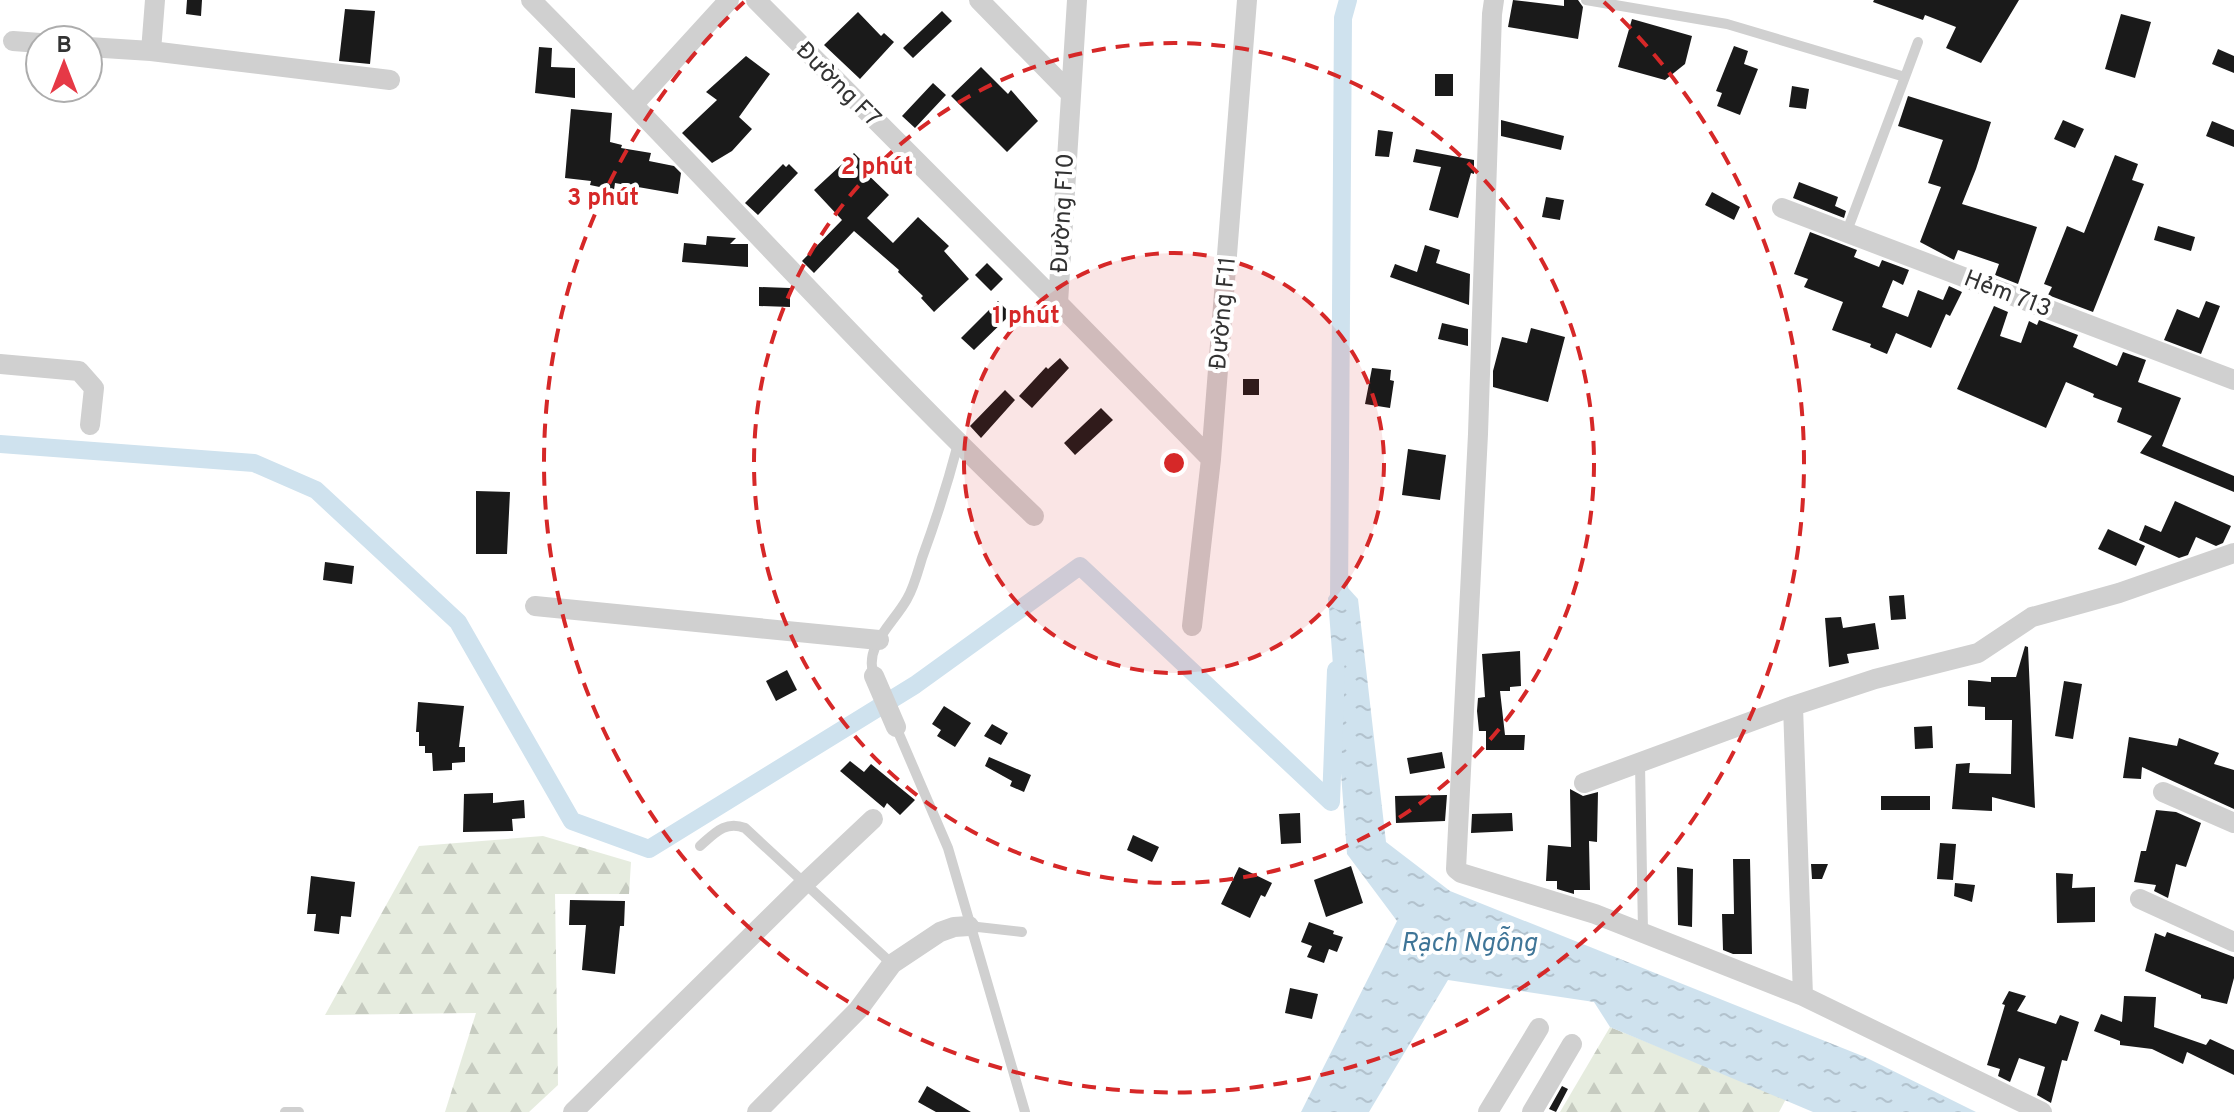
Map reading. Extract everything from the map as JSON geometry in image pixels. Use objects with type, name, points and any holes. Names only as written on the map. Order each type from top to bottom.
[{"type":"street","points":[[151,51],[155,0]]},
{"type":"street","points":[[531,0],[958,444],[1034,516]]},
{"type":"street","points":[[634,104],[729,0]]},
{"type":"street","name":"Đường F7","points":[[756,0],[1058,303]]},
{"type":"street","points":[[979,0],[1069,92]]},
{"type":"street","name":"Đường F10","points":[[1077,0],[1058,303],[1211,459]]},
{"type":"street","name":"Đường F11","points":[[1192,626],[1211,459],[1247,0]]},
{"type":"street","points":[[1494,0],[1478,434],[1455,866],[1461,873],[1595,914],[1803,996],[2042,1112]]},
{"type":"street","points":[[13,41],[24,42]]},
{"type":"street","points":[[104,48],[390,80]]},
{"type":"street","name":"Hẻm 713","points":[[1782,208],[2234,380]]},
{"type":"street","points":[[0,364],[79,371],[94,388],[90,425]]},
{"type":"street","points":[[1584,783],[1793,706],[1875,679],[1978,653],[2032,617],[2119,593],[2234,553]]},
{"type":"street","points":[[535,606],[879,640]]},
{"type":"street","points":[[874,676],[896,727]]},
{"type":"street","points":[[1793,706],[1803,996]]},
{"type":"street","points":[[2163,792],[2234,823]]},
{"type":"street","points":[[573,1112],[873,819]]},
{"type":"street","points":[[2140,899],[2234,942]]},
{"type":"street","points":[[757,1112],[858,1010],[892,964],[940,932],[969,926]]},
{"type":"street","points":[[1488,1112],[1539,1028]]},
{"type":"street","points":[[1532,1112],[1572,1044]]},
{"type":"lane","points":[[1586,0],[1727,24],[1905,75]]},
{"type":"lane","points":[[1847,231],[1918,42]]},
{"type":"lane","points":[[874,676],[871,656],[908,597],[943,498],[958,444]]},
{"type":"lane","points":[[896,727],[948,848],[1025,1112]]},
{"type":"lane","points":[[1640,764],[1643,932]]},
{"type":"lane","points":[[700,846],[720,829],[738,825],[745,828],[892,964]]},
{"type":"lane","points":[[969,926],[1022,932]]},
{"type":"lane","points":[[285,1112],[299,1112]]},
{"type":"green space","points":[[543,836],[631,862],[629,894],[555,894],[558,1085],[529,1112],[445,1112],[476,1013],[325,1015],[419,846]]},
{"type":"green space","points":[[1610,1027],[1786,1099],[1779,1112],[1560,1112]]},
{"type":"water","name":"Rạch Ngỗng","points":[[1340,579],[1358,599],[1386,842],[1450,891],[1865,1057],[1976,1112],[1813,1112],[1610,1027],[1594,1002],[1448,980],[1369,1112],[1301,1112],[1397,921],[1347,854],[1328,598]]},
{"type":"building","points":[[187,0],[202,0],[201,16],[186,14]]},
{"type":"building","points":[[1513,0],[1564,6],[1564,0],[1578,0],[1583,7],[1578,39],[1508,27]]},
{"type":"building","points":[[1874,0],[2019,0],[1981,63],[1946,48],[1956,27],[1925,15],[1923,20]]},
{"type":"building","points":[[345,9],[375,11],[370,64],[339,61]]},
{"type":"building","points":[[942,11],[952,21],[913,58],[903,48]]},
{"type":"building","points":[[858,12],[881,36],[884,33],[894,42],[860,79],[824,45]]},
{"type":"building","points":[[2121,14],[2151,22],[2135,78],[2105,69]]},
{"type":"building","points":[[1632,19],[1692,36],[1685,64],[1665,80],[1618,67]]},
{"type":"building","points":[[1734,46],[1748,51],[1744,64],[1758,69],[1740,115],[1717,106],[1722,93],[1716,91]]},
{"type":"building","points":[[539,47],[552,48],[551,67],[575,68],[575,98],[535,93]]},
{"type":"building","points":[[2218,49],[2234,56],[2234,73],[2212,64]]},
{"type":"building","points":[[746,56],[770,74],[739,117],[752,129],[732,151],[712,163],[682,133],[717,100],[706,92]]},
{"type":"building","points":[[981,67],[1008,94],[1011,90],[1038,121],[1007,152],[951,96]]},
{"type":"building","points":[[1435,74],[1453,74],[1453,96],[1435,96]]},
{"type":"building","points":[[933,83],[946,95],[915,128],[902,116]]},
{"type":"building","points":[[1792,86],[1809,89],[1806,109],[1789,107]]},
{"type":"building","points":[[1908,96],[1991,122],[1962,204],[2037,227],[2018,284],[1995,275],[1999,264],[1958,250],[1954,260],[1920,242],[1941,187],[1928,183],[1943,140],[1898,126]]},
{"type":"building","points":[[571,109],[612,113],[610,142],[622,145],[621,148],[651,153],[649,161],[674,166],[681,173],[678,194],[615,183],[614,190],[590,185],[591,181],[565,178]]},
{"type":"building","points":[[1501,120],[1564,136],[1561,150],[1501,136]]},
{"type":"building","points":[[2063,120],[2084,129],[2075,148],[2054,139]]},
{"type":"building","points":[[2212,121],[2234,130],[2234,147],[2206,136]]},
{"type":"building","points":[[1378,130],[1393,132],[1389,157],[1375,156]]},
{"type":"building","points":[[1416,149],[1474,160],[1474,174],[1471,173],[1458,218],[1429,210],[1441,167],[1413,162]]},
{"type":"building","points":[[854,153],[865,164],[861,168],[889,195],[867,218],[893,243],[918,217],[949,246],[944,251],[969,279],[934,312],[899,270],[854,231],[814,273],[802,261],[842,220],[814,190]]},
{"type":"building","points":[[2115,155],[2138,164],[2132,180],[2144,184],[2093,312],[2048,295],[2052,287],[2044,284],[2067,226],[2084,233]]},
{"type":"building","points":[[783,164],[786,167],[789,164],[798,173],[758,215],[745,203]]},
{"type":"building","points":[[1799,182],[1838,197],[1835,206],[1846,211],[1844,218],[1793,198]]},
{"type":"building","points":[[1712,192],[1740,207],[1734,220],[1705,205]]},
{"type":"building","points":[[1546,197],[1564,200],[1560,220],[1542,217]]},
{"type":"building","points":[[2158,226],[2195,237],[2191,251],[2154,240]]},
{"type":"building","points":[[1810,232],[1857,250],[1854,257],[1879,267],[1882,260],[1909,270],[1903,285],[1893,280],[1882,307],[1908,317],[1918,290],[1943,300],[1949,286],[1962,292],[1950,316],[1946,314],[1931,348],[1896,333],[1887,354],[1870,347],[1871,344],[1832,330],[1843,302],[1804,287],[1808,279],[1794,274]]},
{"type":"building","points":[[707,236],[736,238],[730,244],[748,244],[748,267],[682,262],[684,243],[706,245]]},
{"type":"building","points":[[1425,245],[1440,250],[1436,263],[1470,274],[1469,305],[1390,277],[1395,264],[1417,272]]},
{"type":"building","points":[[987,263],[1003,279],[991,291],[975,275]]},
{"type":"building","points":[[759,287],[790,288],[790,307],[759,306]]},
{"type":"building","points":[[998,301],[1011,314],[974,350],[961,338]]},
{"type":"building","points":[[2206,301],[2220,306],[2201,354],[2164,340],[2177,309],[2199,318]]},
{"type":"building","points":[[1994,306],[2008,312],[2000,336],[2021,343],[2029,321],[2037,325],[2039,320],[2078,335],[2073,347],[2117,366],[2123,352],[2146,360],[2138,382],[2181,398],[2162,446],[2234,476],[2234,492],[2140,453],[2152,436],[2117,422],[2122,408],[2066,382],[2046,428],[1957,389]]},
{"type":"building","points":[[1442,323],[1468,329],[1468,346],[1438,339]]},
{"type":"building","points":[[1531,328],[1565,337],[1548,402],[1493,387],[1493,371],[1502,337],[1527,343]]},
{"type":"building","points":[[1060,358],[1069,368],[1032,408],[1019,396],[1046,367],[1048,369]]},
{"type":"building","points":[[1372,368],[1391,370],[1390,380],[1394,381],[1390,408],[1365,404]]},
{"type":"building","points":[[1243,379],[1259,379],[1259,395],[1243,395]]},
{"type":"building","points":[[1005,390],[1015,400],[981,438],[970,426]]},
{"type":"building","points":[[1101,408],[1113,420],[1075,455],[1064,443]]},
{"type":"building","points":[[1408,449],[1446,455],[1440,500],[1402,495]]},
{"type":"building","points":[[476,491],[510,492],[507,554],[476,554]]},
{"type":"building","points":[[2175,501],[2231,526],[2223,543],[2216,546],[2196,537],[2188,555],[2179,558],[2139,540],[2145,525],[2161,532]]},
{"type":"building","points":[[2108,529],[2145,546],[2136,566],[2098,549]]},
{"type":"building","points":[[325,562],[354,566],[352,584],[323,580]]},
{"type":"building","points":[[1904,595],[1906,619],[1891,620],[1889,596]]},
{"type":"building","points":[[1841,617],[1843,628],[1875,623],[1879,649],[1847,654],[1849,663],[1829,667],[1825,618]]},
{"type":"building","points":[[2025,646],[2028,647],[2035,808],[1992,797],[1992,811],[1952,809],[1956,764],[1970,763],[1969,773],[2011,774],[2012,720],[1985,720],[1985,707],[1968,706],[1968,680],[1991,682],[1991,677],[2016,677]]},
{"type":"building","points":[[1520,651],[1521,686],[1500,691],[1505,735],[1525,735],[1524,750],[1486,750],[1486,731],[1479,731],[1477,711],[1478,698],[1485,697],[1482,654]]},
{"type":"building","points":[[787,670],[797,690],[776,701],[766,681]]},
{"type":"building","points":[[2064,681],[2082,684],[2073,739],[2055,736]]},
{"type":"building","points":[[418,702],[464,706],[459,747],[465,747],[465,762],[452,763],[452,770],[433,771],[432,753],[425,753],[425,746],[419,746],[419,732],[416,732]]},
{"type":"building","points":[[944,706],[971,723],[955,747],[937,736],[941,730],[932,724]]},
{"type":"building","points":[[992,724],[1008,733],[1001,745],[984,736]]},
{"type":"building","points":[[1932,726],[1933,748],[1915,749],[1914,727]]},
{"type":"building","points":[[2129,737],[2177,746],[2179,738],[2219,753],[2214,764],[2234,770],[2234,809],[2142,767],[2141,779],[2123,778]]},
{"type":"building","points":[[1442,752],[1445,768],[1410,774],[1407,758]]},
{"type":"building","points":[[989,757],[1031,775],[1024,792],[1010,786],[1012,781],[985,766]]},
{"type":"building","points":[[850,761],[864,772],[871,764],[915,800],[900,815],[887,803],[884,808],[840,771]]},
{"type":"building","points":[[1570,789],[1583,796],[1598,792],[1597,842],[1589,841],[1590,890],[1574,890],[1574,894],[1557,889],[1557,881],[1546,881],[1548,845],[1571,847]]},
{"type":"building","points":[[493,793],[493,803],[524,800],[525,818],[512,819],[513,831],[463,832],[464,794]]},
{"type":"building","points":[[1447,795],[1445,821],[1396,823],[1395,796]]},
{"type":"building","points":[[1881,796],[1930,796],[1930,810],[1881,810]]},
{"type":"building","points":[[2156,810],[2176,812],[2201,823],[2186,867],[2176,864],[2168,898],[2154,891],[2156,885],[2134,882],[2141,851],[2146,851]]},
{"type":"building","points":[[1300,813],[1301,843],[1281,844],[1279,814]]},
{"type":"building","points":[[1512,813],[1513,831],[1471,833],[1472,814]]},
{"type":"building","points":[[1133,835],[1159,847],[1152,862],[1127,850]]},
{"type":"building","points":[[1940,843],[1956,844],[1953,880],[1937,879]]},
{"type":"building","points":[[1733,859],[1750,859],[1752,954],[1733,954],[1723,950],[1722,914],[1734,914]]},
{"type":"building","points":[[1811,864],[1828,864],[1822,879],[1812,879]]},
{"type":"building","points":[[1351,866],[1363,903],[1326,917],[1314,880]]},
{"type":"building","points":[[1239,867],[1272,883],[1265,897],[1261,895],[1250,918],[1221,904]]},
{"type":"building","points":[[1677,867],[1693,869],[1692,927],[1678,925]]},
{"type":"building","points":[[2056,873],[2073,874],[2072,888],[2095,887],[2095,922],[2057,923]]},
{"type":"building","points":[[311,876],[355,882],[351,917],[341,916],[339,934],[314,931],[316,914],[307,914]]},
{"type":"building","points":[[1955,883],[1975,885],[1972,902],[1954,896]]},
{"type":"building","points":[[570,900],[625,901],[624,926],[620,926],[615,974],[582,970],[586,925],[569,925]]},
{"type":"building","points":[[1309,922],[1343,937],[1337,952],[1329,949],[1324,963],[1307,957],[1312,946],[1301,942]]},
{"type":"building","points":[[2167,932],[2234,957],[2234,978],[2227,1004],[2201,998],[2201,995],[2145,971],[2155,933],[2165,937]]},
{"type":"building","points":[[1290,988],[1318,994],[1312,1019],[1285,1013]]},
{"type":"building","points":[[2009,991],[2026,996],[2017,1011],[2056,1024],[2060,1015],[2079,1022],[2067,1061],[2062,1060],[2051,1103],[2037,1095],[2045,1067],[2019,1058],[2010,1082],[1998,1076],[2000,1069],[1987,1065],[2005,1005],[2002,1004]]},
{"type":"building","points":[[2124,996],[2156,997],[2154,1027],[2206,1045],[2210,1039],[2234,1050],[2234,1075],[2187,1052],[2183,1064],[2152,1049],[2120,1045],[2120,1041],[2094,1031],[2101,1014],[2122,1022]]},
{"type":"building","points":[[927,1086],[971,1112],[936,1112],[918,1102]]},
{"type":"building","points":[[1562,1086],[1568,1089],[1556,1112],[1549,1109]]},
{"type":"waterway","points":[[1339,601],[1343,18],[1348,0]]},
{"type":"waterway","points":[[0,444],[254,463],[316,490],[458,622],[572,821],[649,849],[915,685],[1080,566],[1331,802],[1336,670]]}]
